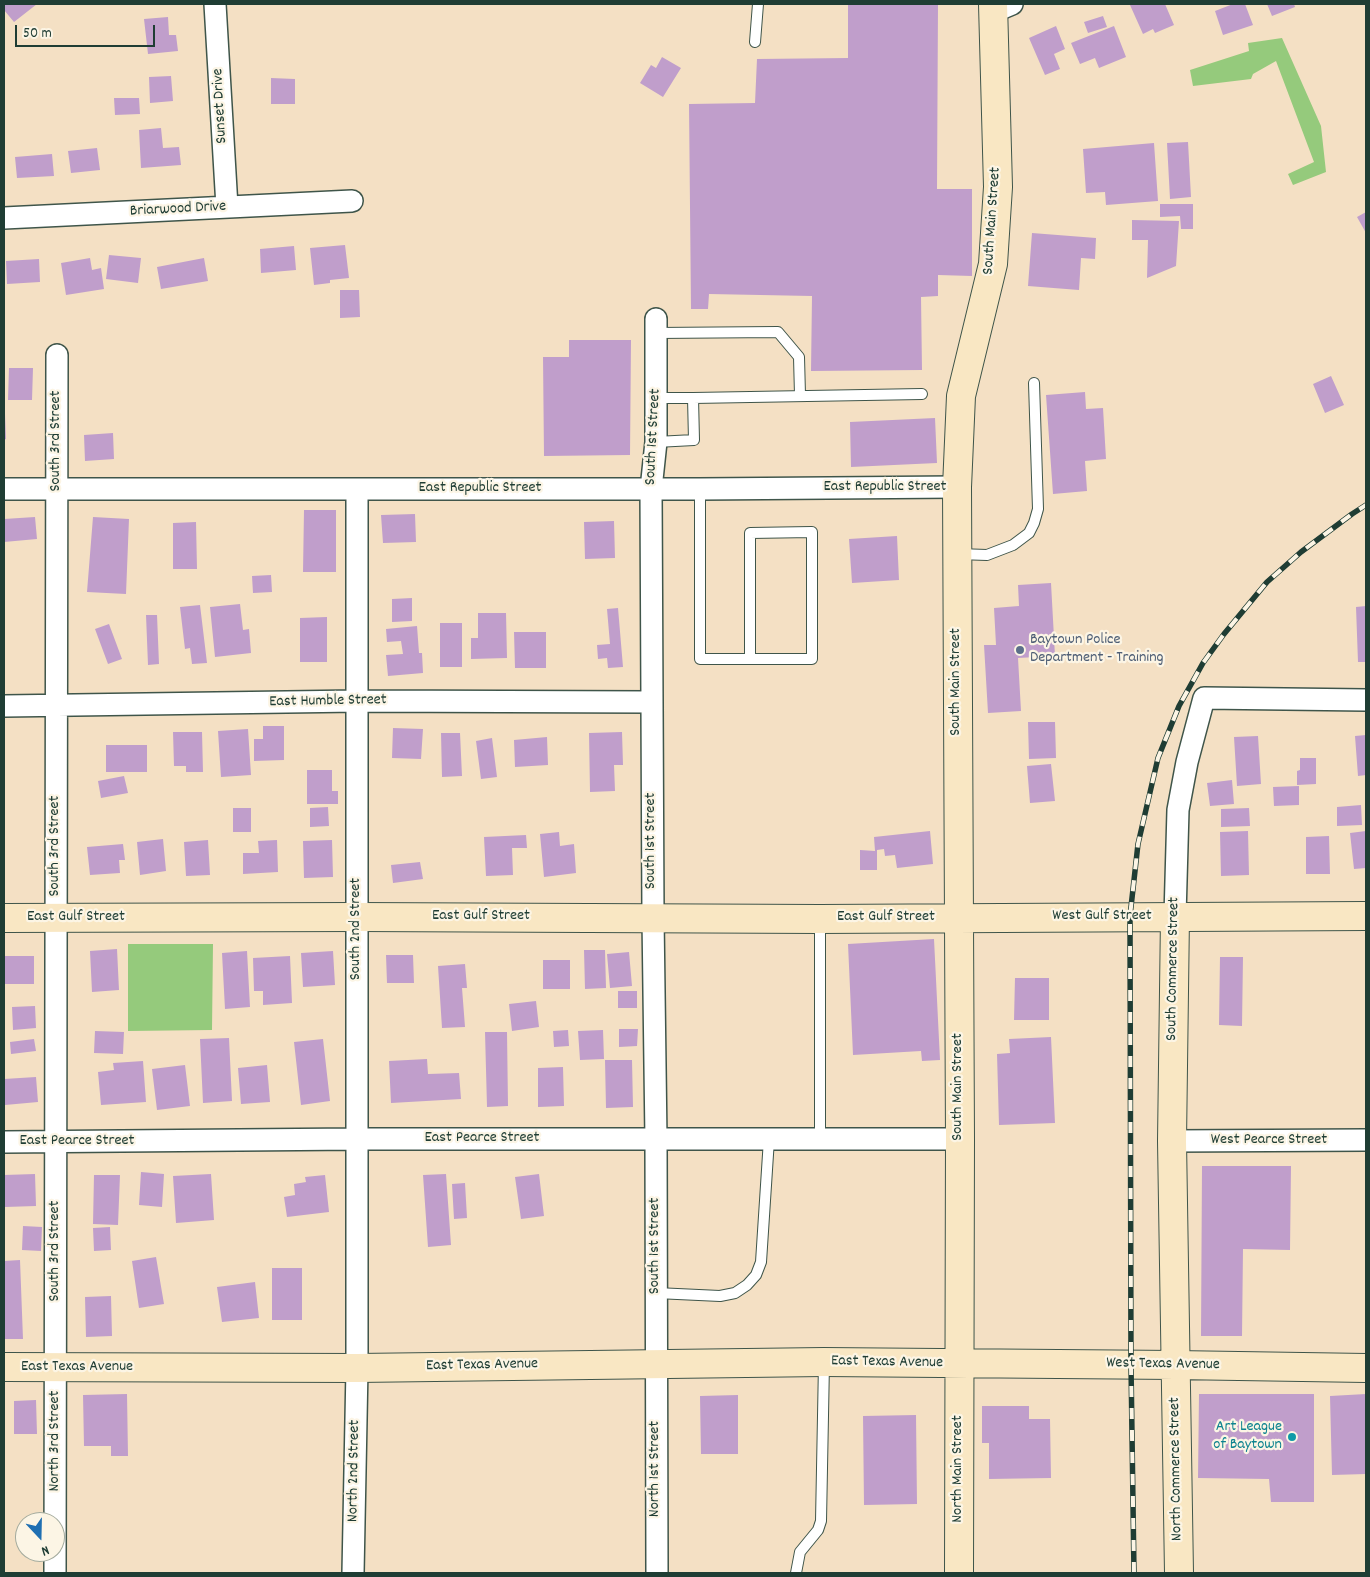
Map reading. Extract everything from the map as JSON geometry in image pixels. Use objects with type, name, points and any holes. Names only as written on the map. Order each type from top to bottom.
[{"type":"main road","name":"South Main Street","points":[[959,1364],[960,1139],[957,487],[961,396],[993,264],[998,187],[999,6]]},
{"type":"main road","name":"South Commerce Street","points":[[1175,916],[1172,1141],[1175,1365]]},
{"type":"main road","name":"West Gulf Street","points":[[958,918],[1366,916]]},
{"type":"main road","name":"East Gulf Street","points":[[4,918],[958,918]]},
{"type":"main road","name":"East Texas Avenue","points":[[4,1367],[356,1368],[824,1362],[959,1364]]},
{"type":"main road","name":"West Texas Avenue","points":[[959,1364],[1366,1368]]},
{"type":"main road","name":"North Main Street","points":[[959,1364],[959,1573]]},
{"type":"main road","name":"North Commerce Street","points":[[1175,1365],[1179,1573]]},
{"type":"street","name":"Sunset Drive","points":[[215,4],[227,207]]},
{"type":"street","name":"Briarwood Drive","points":[[4,218],[352,201]]},
{"type":"street","name":"South 1st Street","points":[[656,326],[656,442],[651,489],[656,1364]]},
{"type":"street","name":"South 3rd Street","points":[[56,1368],[57,354]]},
{"type":"street","name":"East Republic Street","points":[[4,489],[357,490],[957,487]]},
{"type":"street","name":"South 2nd Street","points":[[356,1368],[357,490]]},
{"type":"street","name":"South Commerce Street","points":[[1175,916],[1178,810],[1187,762],[1204,698],[1366,700]]},
{"type":"street","name":"East Humble Street","points":[[4,706],[357,701],[652,702]]},
{"type":"street","name":"East Pearce Street","points":[[4,1142],[356,1139],[960,1139]]},
{"type":"street","name":"West Pearce Street","points":[[1172,1141],[1366,1140]]},
{"type":"street","name":"North 1st Street","points":[[656,1364],[657,1573]]},
{"type":"street","name":"North 3rd Street","points":[[55,1573],[56,1368]]},
{"type":"street","name":"North 2nd Street","points":[[353,1573],[356,1368]]},
{"type":"lane","points":[[755,42],[758,4]]},
{"type":"lane","points":[[656,326],[778,332],[798,357],[800,394]]},
{"type":"lane","points":[[957,554],[987,554],[1013,545],[1029,533],[1034,523],[1038,509],[1034,383]]},
{"type":"lane","points":[[656,398],[800,394],[922,394]]},
{"type":"lane","points":[[656,442],[694,440],[693,398]]},
{"type":"lane","points":[[700,489],[700,659],[750,659],[812,659],[812,532],[750,533],[750,659]]},
{"type":"lane","points":[[820,919],[820,1138]]},
{"type":"lane","points":[[656,1293],[720,1296],[735,1293],[747,1286],[756,1275],[761,1262],[769,1139]]},
{"type":"lane","points":[[796,1573],[800,1552],[818,1530],[821,1521],[824,1362]]},
{"type":"green space","points":[[1282,38],[1321,126],[1326,172],[1293,185],[1288,174],[1314,162],[1276,61],[1253,74],[1251,79],[1193,86],[1190,70],[1249,51],[1248,43]]},
{"type":"green space","points":[[128,944],[213,944],[212,1030],[128,1031]]},
{"type":"building","points":[[4,4],[37,4],[14,22],[4,10]]},
{"type":"building","points":[[848,4],[938,4],[937,189],[972,189],[972,276],[938,275],[938,296],[921,297],[922,370],[811,371],[812,296],[709,294],[708,309],[691,309],[689,104],[755,103],[757,59],[848,58]]},
{"type":"building","points":[[1165,4],[1174,25],[1155,33],[1153,29],[1143,34],[1130,5]]},
{"type":"building","points":[[1233,4],[1245,4],[1253,25],[1223,35],[1215,11]]},
{"type":"building","points":[[1267,4],[1294,4],[1295,7],[1272,16]]},
{"type":"building","points":[[1103,16],[1107,27],[1088,33],[1084,22]]},
{"type":"building","points":[[168,17],[169,35],[176,35],[178,51],[148,54],[144,19]]},
{"type":"building","points":[[1056,26],[1065,49],[1054,54],[1060,69],[1045,75],[1029,38]]},
{"type":"building","points":[[1114,26],[1126,57],[1099,68],[1095,58],[1080,64],[1071,43]]},
{"type":"building","points":[[662,57],[681,68],[663,97],[640,83],[651,65],[656,68]]},
{"type":"building","points":[[171,76],[173,101],[150,103],[149,77]]},
{"type":"building","points":[[271,78],[295,79],[295,104],[271,104]]},
{"type":"building","points":[[114,98],[139,98],[140,114],[115,115]]},
{"type":"building","points":[[161,128],[163,148],[179,147],[181,165],[141,168],[139,130]]},
{"type":"building","points":[[1188,142],[1191,197],[1170,199],[1167,143]]},
{"type":"building","points":[[1154,143],[1158,201],[1106,205],[1105,192],[1086,193],[1083,149]]},
{"type":"building","points":[[97,148],[100,170],[71,173],[68,151]]},
{"type":"building","points":[[52,154],[54,176],[17,178],[15,157]]},
{"type":"building","points":[[1160,204],[1193,204],[1193,229],[1181,229],[1180,216],[1160,217]]},
{"type":"building","points":[[1366,212],[1366,233],[1357,217]]},
{"type":"building","points":[[1132,220],[1179,221],[1176,266],[1147,278],[1148,240],[1132,240]]},
{"type":"building","points":[[1032,233],[1096,238],[1095,259],[1081,258],[1079,290],[1028,286]]},
{"type":"building","points":[[345,245],[349,278],[330,280],[330,283],[314,285],[310,248]]},
{"type":"building","points":[[294,246],[296,270],[261,273],[260,249]]},
{"type":"building","points":[[109,255],[141,258],[138,283],[106,279]]},
{"type":"building","points":[[90,258],[92,270],[101,268],[104,289],[66,295],[61,263]]},
{"type":"building","points":[[204,258],[208,281],[161,289],[157,267]]},
{"type":"building","points":[[39,259],[40,282],[7,284],[6,261]]},
{"type":"building","points":[[340,290],[359,290],[360,317],[340,318]]},
{"type":"building","points":[[569,340],[631,340],[630,455],[544,456],[543,357],[569,357]]},
{"type":"building","points":[[9,368],[33,368],[32,400],[8,400]]},
{"type":"building","points":[[1331,376],[1344,405],[1325,413],[1313,384]]},
{"type":"building","points":[[1085,392],[1086,409],[1103,408],[1106,459],[1085,461],[1087,491],[1053,494],[1046,395]]},
{"type":"building","points":[[4,415],[6,439],[4,440]]},
{"type":"building","points":[[935,418],[937,463],[851,467],[850,422]]},
{"type":"building","points":[[113,433],[114,459],[85,461],[84,435]]},
{"type":"building","points":[[304,510],[336,510],[336,572],[303,572]]},
{"type":"building","points":[[415,514],[416,542],[383,543],[381,515]]},
{"type":"building","points":[[35,517],[37,539],[4,542],[4,519]]},
{"type":"building","points":[[93,517],[129,519],[126,594],[87,592]]},
{"type":"building","points":[[614,521],[615,558],[585,559],[584,522]]},
{"type":"building","points":[[196,522],[197,569],[173,569],[173,523]]},
{"type":"building","points":[[897,536],[899,580],[852,583],[849,539]]},
{"type":"building","points":[[271,575],[272,592],[253,593],[252,576]]},
{"type":"building","name":"Baytown Police Department - Training","points":[[1051,583],[1055,656],[1018,658],[1021,711],[988,713],[984,645],[996,645],[994,608],[1019,606],[1018,585]]},
{"type":"building","points":[[412,598],[412,621],[392,622],[392,599]]},
{"type":"building","points":[[240,604],[243,630],[249,629],[251,653],[215,657],[210,607]]},
{"type":"building","points":[[200,605],[207,663],[192,664],[190,648],[185,649],[180,607]]},
{"type":"building","points":[[1366,606],[1366,662],[1358,662],[1356,607]]},
{"type":"building","points":[[618,608],[623,667],[608,668],[607,658],[598,659],[597,645],[610,644],[607,609]]},
{"type":"building","points":[[478,613],[506,613],[507,658],[471,659],[471,638],[478,638]]},
{"type":"building","points":[[146,615],[157,615],[159,664],[148,665]]},
{"type":"building","points":[[327,617],[327,662],[300,662],[300,618]]},
{"type":"building","points":[[440,623],[462,623],[462,667],[440,667]]},
{"type":"building","points":[[109,624],[122,659],[108,664],[95,629]]},
{"type":"building","points":[[417,626],[419,653],[422,653],[423,673],[388,676],[386,655],[403,654],[401,641],[387,642],[386,629]]},
{"type":"building","points":[[514,632],[546,632],[546,668],[515,668]]},
{"type":"building","points":[[1028,722],[1055,722],[1056,758],[1029,759]]},
{"type":"building","points":[[263,726],[284,726],[284,760],[254,761],[254,739],[263,739]]},
{"type":"building","points":[[393,728],[423,729],[421,759],[392,758]]},
{"type":"building","points":[[248,729],[251,775],[221,777],[218,731]]},
{"type":"building","points":[[173,732],[202,732],[203,772],[186,772],[186,766],[174,766]]},
{"type":"building","points":[[622,732],[623,765],[614,765],[615,791],[590,792],[589,733]]},
{"type":"building","points":[[441,733],[460,733],[462,776],[442,777]]},
{"type":"building","points":[[1366,735],[1366,775],[1358,776],[1355,736]]},
{"type":"building","points":[[1258,736],[1261,784],[1237,786],[1234,737]]},
{"type":"building","points":[[547,737],[548,765],[515,767],[514,740]]},
{"type":"building","points":[[492,738],[497,777],[481,779],[476,741]]},
{"type":"building","points":[[106,745],[147,745],[147,772],[106,772]]},
{"type":"building","points":[[1300,758],[1316,758],[1316,784],[1297,785],[1297,771],[1300,770]]},
{"type":"building","points":[[1051,764],[1055,801],[1030,803],[1027,766]]},
{"type":"building","points":[[307,770],[332,770],[332,791],[338,791],[338,804],[307,804]]},
{"type":"building","points":[[124,776],[128,793],[101,798],[98,781]]},
{"type":"building","points":[[1232,780],[1234,804],[1210,806],[1207,783]]},
{"type":"building","points":[[1299,786],[1299,805],[1274,806],[1273,787]]},
{"type":"building","points":[[1361,805],[1362,825],[1337,826],[1337,807]]},
{"type":"building","points":[[328,807],[329,826],[310,827],[310,808]]},
{"type":"building","points":[[233,808],[251,808],[251,832],[233,832]]},
{"type":"building","points":[[1249,808],[1250,826],[1221,827],[1221,809]]},
{"type":"building","points":[[930,831],[933,864],[897,868],[895,855],[885,856],[884,849],[877,850],[877,870],[860,870],[860,850],[875,851],[874,837]]},
{"type":"building","points":[[1248,831],[1249,875],[1221,876],[1220,832]]},
{"type":"building","points":[[1366,831],[1366,868],[1354,869],[1350,833]]},
{"type":"building","points":[[559,832],[560,846],[574,844],[576,873],[544,877],[540,834]]},
{"type":"building","points":[[526,835],[527,848],[512,848],[513,875],[486,876],[484,837]]},
{"type":"building","points":[[1329,836],[1330,874],[1306,874],[1306,837]]},
{"type":"building","points":[[163,839],[166,871],[140,875],[137,842]]},
{"type":"building","points":[[208,840],[210,875],[186,876],[184,842]]},
{"type":"building","points":[[277,840],[278,872],[243,874],[243,853],[259,853],[258,841]]},
{"type":"building","points":[[332,840],[333,877],[304,878],[303,841]]},
{"type":"building","points":[[123,844],[125,860],[119,860],[120,873],[90,875],[87,847]]},
{"type":"building","points":[[420,862],[423,879],[393,883],[391,865]]},
{"type":"building","points":[[934,939],[940,1060],[922,1061],[921,1051],[853,1055],[848,944]]},
{"type":"building","points":[[117,949],[119,990],[92,992],[90,951]]},
{"type":"building","points":[[584,950],[605,950],[606,988],[585,989]]},
{"type":"building","points":[[247,951],[250,1007],[225,1009],[222,953]]},
{"type":"building","points":[[333,951],[335,985],[303,987],[301,953]]},
{"type":"building","points":[[629,952],[632,986],[610,988],[607,954]]},
{"type":"building","points":[[386,955],[413,955],[414,983],[387,983]]},
{"type":"building","points":[[4,956],[34,956],[34,984],[4,984]]},
{"type":"building","points":[[290,956],[292,1003],[263,1005],[263,991],[254,991],[253,958]]},
{"type":"building","points":[[1220,957],[1243,957],[1242,1026],[1219,1025]]},
{"type":"building","points":[[543,960],[570,960],[570,989],[543,989]]},
{"type":"building","points":[[465,964],[467,988],[462,988],[465,1027],[442,1028],[438,966]]},
{"type":"building","points":[[1015,978],[1049,978],[1049,1020],[1014,1020]]},
{"type":"building","points":[[618,991],[637,991],[637,1008],[618,1008]]},
{"type":"building","points":[[536,1001],[539,1027],[512,1031],[509,1004]]},
{"type":"building","points":[[35,1006],[36,1028],[13,1030],[12,1007]]},
{"type":"building","points":[[619,1029],[638,1029],[637,1046],[619,1047]]},
{"type":"building","points":[[568,1030],[569,1046],[554,1047],[553,1031]]},
{"type":"building","points":[[603,1030],[604,1059],[580,1060],[578,1031]]},
{"type":"building","points":[[95,1031],[124,1032],[123,1054],[94,1053]]},
{"type":"building","points":[[485,1032],[507,1032],[508,1106],[487,1107]]},
{"type":"building","points":[[1051,1037],[1055,1123],[999,1125],[997,1054],[1010,1053],[1009,1039]]},
{"type":"building","points":[[229,1038],[232,1101],[203,1103],[200,1039]]},
{"type":"building","points":[[34,1039],[36,1051],[11,1054],[10,1042]]},
{"type":"building","points":[[323,1039],[330,1101],[301,1105],[294,1042]]},
{"type":"building","points":[[427,1059],[428,1074],[459,1073],[461,1099],[391,1103],[389,1061]]},
{"type":"building","points":[[605,1060],[632,1060],[633,1107],[606,1108]]},
{"type":"building","points":[[143,1061],[146,1102],[101,1105],[98,1072],[114,1070],[113,1063]]},
{"type":"building","points":[[185,1065],[190,1106],[157,1110],[152,1069]]},
{"type":"building","points":[[267,1065],[270,1102],[241,1104],[238,1068]]},
{"type":"building","points":[[563,1067],[564,1106],[538,1107],[538,1068]]},
{"type":"building","points":[[36,1077],[38,1102],[5,1105],[4,1079]]},
{"type":"building","points":[[1202,1166],[1291,1166],[1290,1250],[1243,1249],[1242,1336],[1201,1336]]},
{"type":"building","points":[[141,1172],[164,1174],[162,1207],[139,1205]]},
{"type":"building","points":[[35,1174],[36,1206],[5,1207],[4,1175]]},
{"type":"building","points":[[211,1174],[214,1220],[176,1223],[173,1176]]},
{"type":"building","points":[[446,1174],[451,1245],[428,1247],[423,1175]]},
{"type":"building","points":[[539,1174],[544,1216],[521,1219],[515,1177]]},
{"type":"building","points":[[94,1175],[120,1175],[118,1225],[93,1224]]},
{"type":"building","points":[[325,1175],[329,1212],[287,1217],[284,1197],[295,1195],[294,1184],[306,1182],[305,1177]]},
{"type":"building","points":[[465,1183],[467,1218],[454,1219],[452,1184]]},
{"type":"building","points":[[23,1226],[42,1227],[41,1251],[22,1250]]},
{"type":"building","points":[[110,1227],[111,1250],[94,1251],[93,1228]]},
{"type":"building","points":[[156,1257],[164,1304],[139,1308],[132,1261]]},
{"type":"building","points":[[20,1260],[23,1339],[4,1339],[4,1261]]},
{"type":"building","points":[[272,1268],[302,1268],[302,1320],[272,1320]]},
{"type":"building","points":[[255,1282],[259,1318],[222,1322],[217,1287]]},
{"type":"building","points":[[111,1296],[112,1336],[86,1337],[85,1297]]},
{"type":"building","points":[[127,1394],[128,1456],[111,1456],[111,1446],[84,1446],[83,1395]]},
{"type":"building","points":[[1199,1394],[1314,1394],[1314,1502],[1271,1502],[1269,1479],[1198,1478]]},
{"type":"building","points":[[1366,1394],[1366,1474],[1332,1475],[1330,1396]]},
{"type":"building","points":[[738,1395],[738,1454],[701,1454],[700,1396]]},
{"type":"building","points":[[36,1400],[37,1434],[14,1434],[14,1401]]},
{"type":"building","points":[[982,1406],[1029,1406],[1029,1419],[1050,1419],[1051,1478],[989,1479],[989,1443],[982,1443]]},
{"type":"building","points":[[916,1415],[917,1504],[864,1505],[863,1416]]},
{"type":"railway","points":[[1134,1573],[1131,1365],[1130,916],[1138,844],[1158,758],[1179,706],[1203,663],[1224,634],[1267,582],[1301,552],[1366,505]]},
{"type":"place","name":"Baytown Police Department - Training","points":[[1020,650]]},
{"type":"place","name":"Art League of Baytown","points":[[1292,1437]]}]
